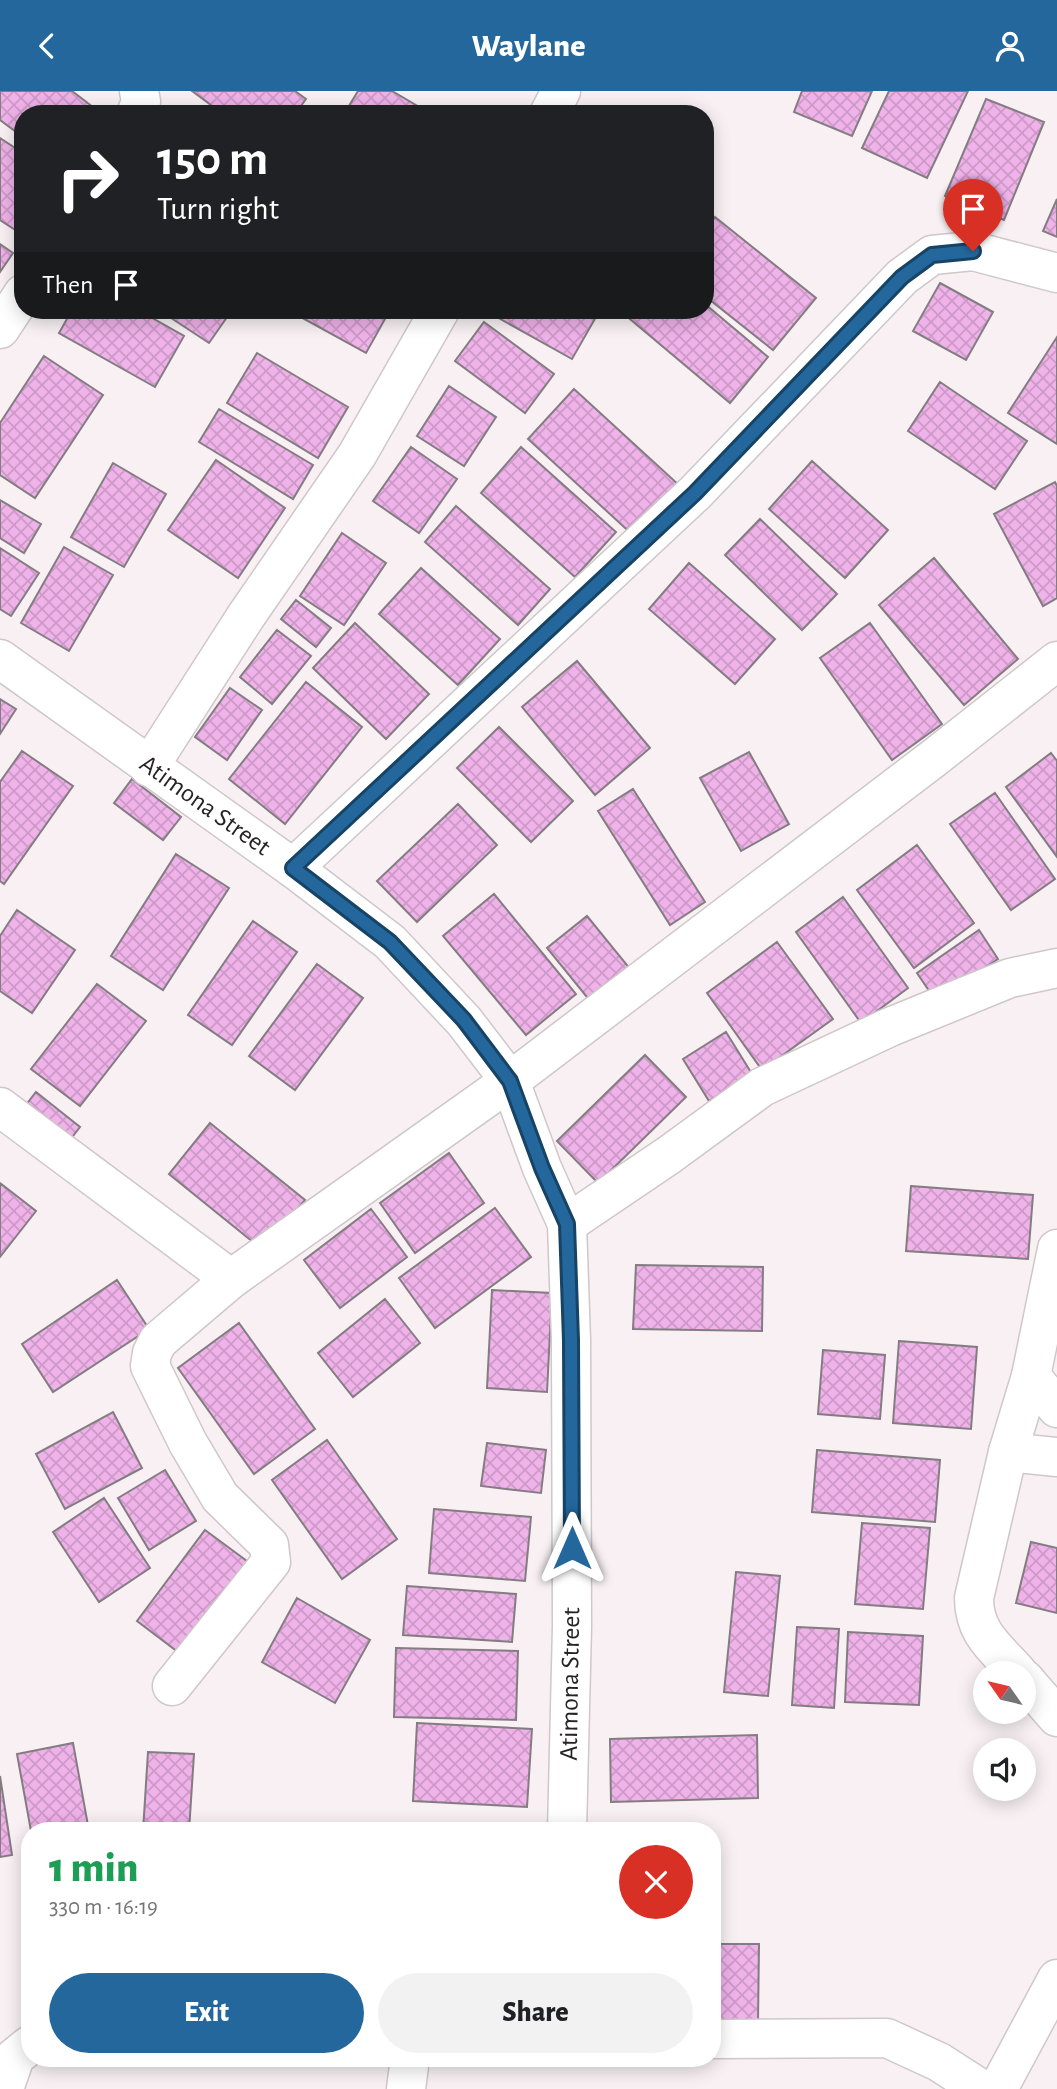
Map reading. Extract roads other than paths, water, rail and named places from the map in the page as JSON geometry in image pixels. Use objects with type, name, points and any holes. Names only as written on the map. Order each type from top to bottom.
[{"type":"street","points":[[293,868],[695,493],[902,277],[932,255],[973,251],[1057,273]]},
{"type":"street","points":[[0,329],[14,308]]},
{"type":"street","points":[[149,767],[246,616],[357,455],[435,319]]},
{"type":"street","name":"Atimona Street","points":[[0,659],[293,868],[390,942],[464,1020],[510,1081],[542,1168],[567,1224],[571,1340],[572,1626],[567,1822]]},
{"type":"street","points":[[172,1686],[271,1562],[269,1545],[220,1497],[188,1443],[150,1366],[158,1341],[231,1279],[510,1081],[1057,661]]},
{"type":"street","points":[[567,1224],[669,1155],[762,1087],[890,1027],[1010,978],[1057,968]]},
{"type":"street","points":[[0,1107],[231,1279]]},
{"type":"street","points":[[1007,1661],[980,1630],[974,1615],[974,1598],[1007,1452],[1031,1377],[1057,1249]]},
{"type":"street","points":[[1031,1377],[1057,1408]]},
{"type":"street","points":[[1007,1452],[1057,1457]]},
{"type":"street","points":[[1036,1693],[1057,1717]]},
{"type":"street","points":[[998,2089],[1057,1980]]},
{"type":"street","points":[[721,2039],[887,2038],[939,2061],[981,2089]]},
{"type":"street","points":[[5,2089],[15,2057],[21,2052]]},
{"type":"street","points":[[406,2089],[409,2067]]}]
